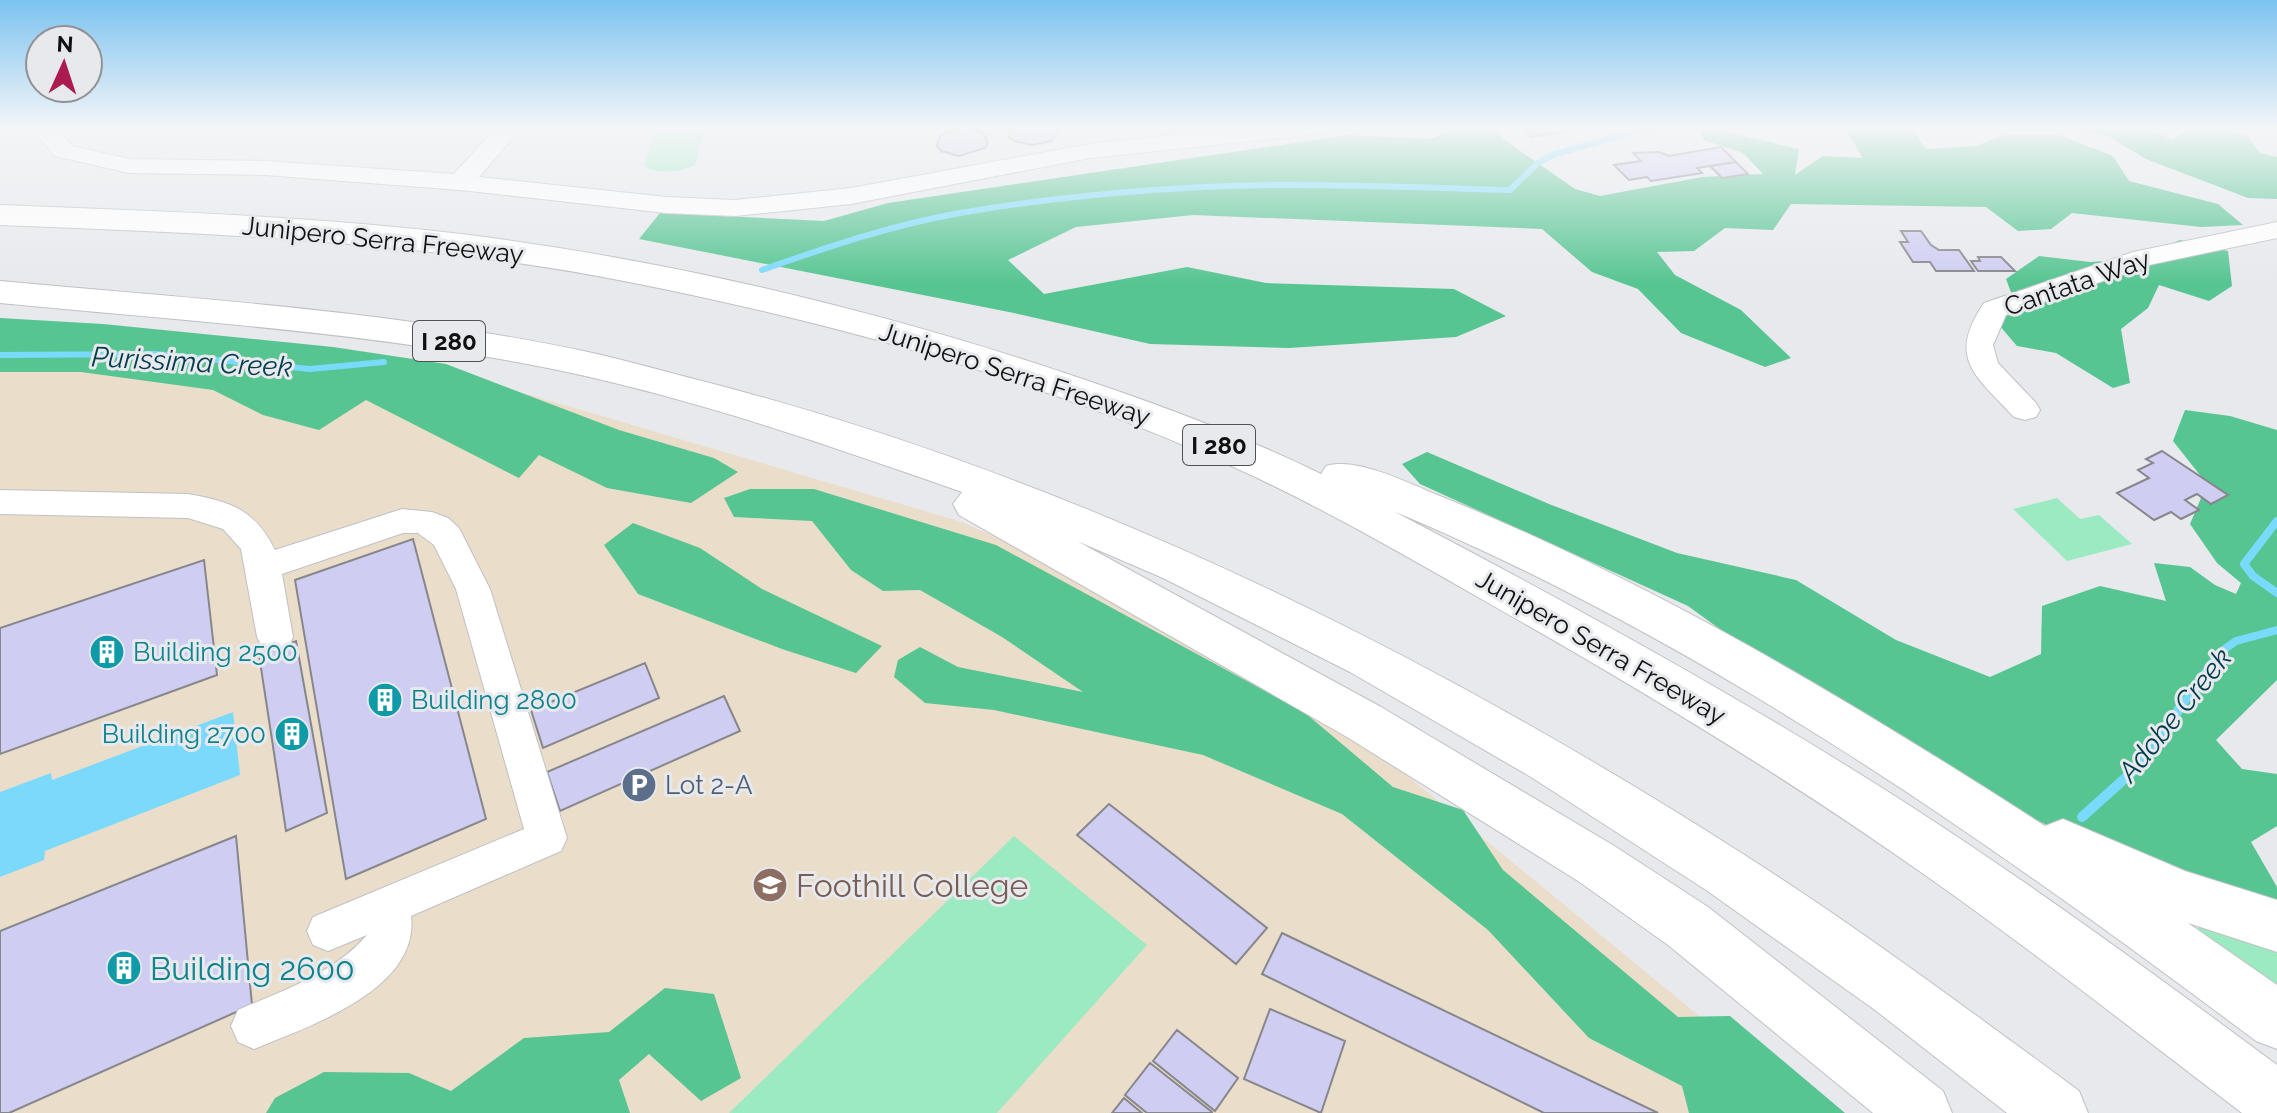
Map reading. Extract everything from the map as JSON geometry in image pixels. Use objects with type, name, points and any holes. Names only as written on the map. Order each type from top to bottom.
[{"type":"highway","name":"Junipero Serra Freeway","points":[[0,215],[256,226],[379,236],[498,249],[618,268],[738,293],[932,344],[990,361],[1192,433],[1250,458],[1383,525],[1542,610],[1707,706],[1895,824],[2103,971],[2277,1102]]},
{"type":"highway","name":"I 280","points":[[0,292],[323,324],[455,341],[578,363],[752,406],[1003,490],[1152,554],[1309,631],[1459,710],[1620,804],[1811,930],[2057,1113]]},
{"type":"highway","points":[[1192,433],[1350,479],[1451,519],[1632,605],[2098,861],[2178,894],[2277,926]]},
{"type":"highway","points":[[887,449],[996,517],[1377,729],[1597,864],[1688,926],[1921,1113]]},
{"type":"highway","points":[[1806,702],[2007,831],[2277,1020]]},
{"type":"street","points":[[417,179],[666,205],[735,208],[851,196],[942,179]]},
{"type":"street","points":[[460,182],[463,179]]},
{"type":"street","name":"Cantata Way","points":[[2025,410],[1984,366],[1979,345],[1994,309],[2142,258],[2277,230]]},
{"type":"street","points":[[0,502],[213,508],[234,517],[249,530],[257,544],[275,637]]},
{"type":"street","points":[[262,568],[382,525],[402,521],[420,521],[436,527],[447,537],[482,612],[547,838],[328,931]]},
{"type":"street","points":[[254,1026],[346,984],[379,957],[391,930],[389,906]]},
{"type":"shaded area","name":"Foothill College","points":[[0,321],[425,364],[962,522],[1263,657],[1817,1113],[0,1113]]},
{"type":"green space","points":[[1051,179],[1561,179],[1575,189],[1600,196],[1692,179],[2128,179],[2218,204],[2243,225],[2201,227],[2072,213],[2051,229],[2018,231],[1986,207],[1791,204],[1773,230],[1725,228],[1694,251],[1657,252],[1675,275],[1741,310],[1791,358],[1765,367],[1681,333],[1638,289],[1592,272],[1542,229],[1193,215],[1076,227],[1008,260],[1044,294],[1187,267],[1266,283],[1454,289],[1506,316],[1456,337],[1289,348],[1150,344],[1014,313],[639,239],[660,213],[824,221],[888,203]]},
{"type":"green space","points":[[2198,179],[2277,179],[2277,199],[2248,198]]},
{"type":"green space","points":[[2180,240],[2228,251],[2232,286],[2209,301],[2159,285],[2148,308],[2121,329],[2130,383],[2113,388],[2056,353],[2017,346],[1999,325],[2015,303],[2006,279],[2039,256],[2090,262],[2136,259]]},
{"type":"green space","points":[[0,318],[103,324],[333,347],[446,364],[619,430],[714,458],[738,472],[691,503],[607,488],[539,455],[519,478],[366,400],[319,430],[263,415],[213,390],[81,372],[0,372]]},
{"type":"green space","points":[[2185,410],[2230,416],[2277,430],[2277,680],[2216,740],[2242,769],[2277,774],[2277,826],[2251,842],[2277,887],[2277,903],[2138,870],[1982,793],[1837,714],[1688,606],[1420,484],[1402,464],[1427,452],[1549,504],[1677,553],[1796,580],[1896,640],[1990,677],[2041,654],[2042,606],[2100,586],[2166,601],[2154,563],[2190,567],[2215,585],[2236,594],[2241,583],[2217,563],[2190,524],[2207,484],[2173,441]]},
{"type":"green space","points":[[750,489],[814,489],[996,545],[1304,712],[1393,787],[1463,810],[1503,870],[1678,1017],[1730,1016],[1845,1113],[1689,1113],[1682,1086],[1589,1038],[1488,930],[1342,814],[1203,755],[994,710],[925,703],[894,677],[898,660],[920,647],[958,667],[1083,692],[1002,637],[920,590],[883,591],[851,570],[812,521],[734,517],[724,498]]},
{"type":"green space","points":[[2057,498],[2080,519],[2099,515],[2132,544],[2067,561],[2013,509]]},
{"type":"green space","points":[[633,523],[700,548],[762,589],[882,646],[856,673],[782,649],[638,594],[604,545]]},
{"type":"green space","points":[[1014,836],[1147,945],[997,1113],[729,1113]]},
{"type":"green space","points":[[2201,923],[2277,942],[2277,1010],[2189,946]]},
{"type":"green space","points":[[665,988],[714,994],[741,1078],[701,1101],[649,1054],[619,1080],[630,1113],[266,1113],[275,1098],[324,1072],[409,1073],[451,1091],[524,1038],[609,1032]]},
{"type":"water","points":[[233,712],[240,775],[45,851],[44,860],[0,877],[0,792],[51,773],[52,780]]},
{"type":"building","points":[[1901,231],[1921,231],[1939,250],[1959,250],[1974,271],[1936,271],[1930,262],[1913,262],[1900,242],[1908,242]]},
{"type":"building","points":[[1978,257],[2001,257],[2015,271],[1978,271],[1971,261],[1980,261]]},
{"type":"building","points":[[2162,451],[2228,495],[2211,504],[2197,494],[2185,500],[2199,510],[2181,519],[2171,512],[2154,520],[2117,493],[2149,478],[2138,470],[2153,463],[2146,459]]},
{"type":"building","name":"Building 2800","points":[[413,539],[486,819],[346,879],[295,580]]},
{"type":"building","name":"Building 2500","points":[[204,560],[217,675],[0,754],[0,628]]},
{"type":"building","name":"Building 2700","points":[[296,641],[327,813],[286,831],[259,655]]},
{"type":"building","points":[[645,663],[659,698],[543,748],[531,710]]},
{"type":"building","points":[[724,696],[740,731],[560,811],[547,772]]},
{"type":"building","points":[[1109,804],[1267,928],[1236,964],[1077,835]]},
{"type":"building","name":"Building 2600","points":[[236,836],[252,1005],[9,1113],[0,1113],[0,931]]},
{"type":"building","points":[[1282,933],[1658,1113],[1544,1113],[1262,974]]},
{"type":"building","points":[[1270,1009],[1345,1041],[1321,1113],[1244,1079]]},
{"type":"building","points":[[1177,1030],[1238,1078],[1215,1111],[1153,1061]]},
{"type":"building","points":[[1150,1063],[1212,1113],[1147,1113],[1125,1095]]},
{"type":"building","points":[[1124,1098],[1142,1113],[1112,1113]]},
{"type":"waterway","name":"Purissima Creek","points":[[762,270],[910,224],[960,213],[1076,197],[1196,187],[1274,185],[1510,190],[1521,179]]},
{"type":"waterway","name":"Purissima Creek","points":[[0,355],[156,354],[310,369],[384,362]]},
{"type":"waterway","name":"Adobe Creek","points":[[2277,521],[2244,564],[2253,576],[2277,593]]},
{"type":"waterway","name":"Adobe Creek","points":[[2181,707],[2219,653],[2236,641],[2277,630]]},
{"type":"waterway","name":"Adobe Creek","points":[[2082,817],[2142,763],[2182,705]]},
{"type":"place","name":"Building 2500","points":[[107,652]]},
{"type":"place","name":"Building 2800","points":[[385,700]]},
{"type":"place","name":"Building 2700","points":[[292,734]]},
{"type":"place","name":"Lot 2-A","points":[[639,785]]},
{"type":"place","name":"Foothill College","points":[[770,885]]},
{"type":"place","name":"Building 2600","points":[[124,968]]}]
